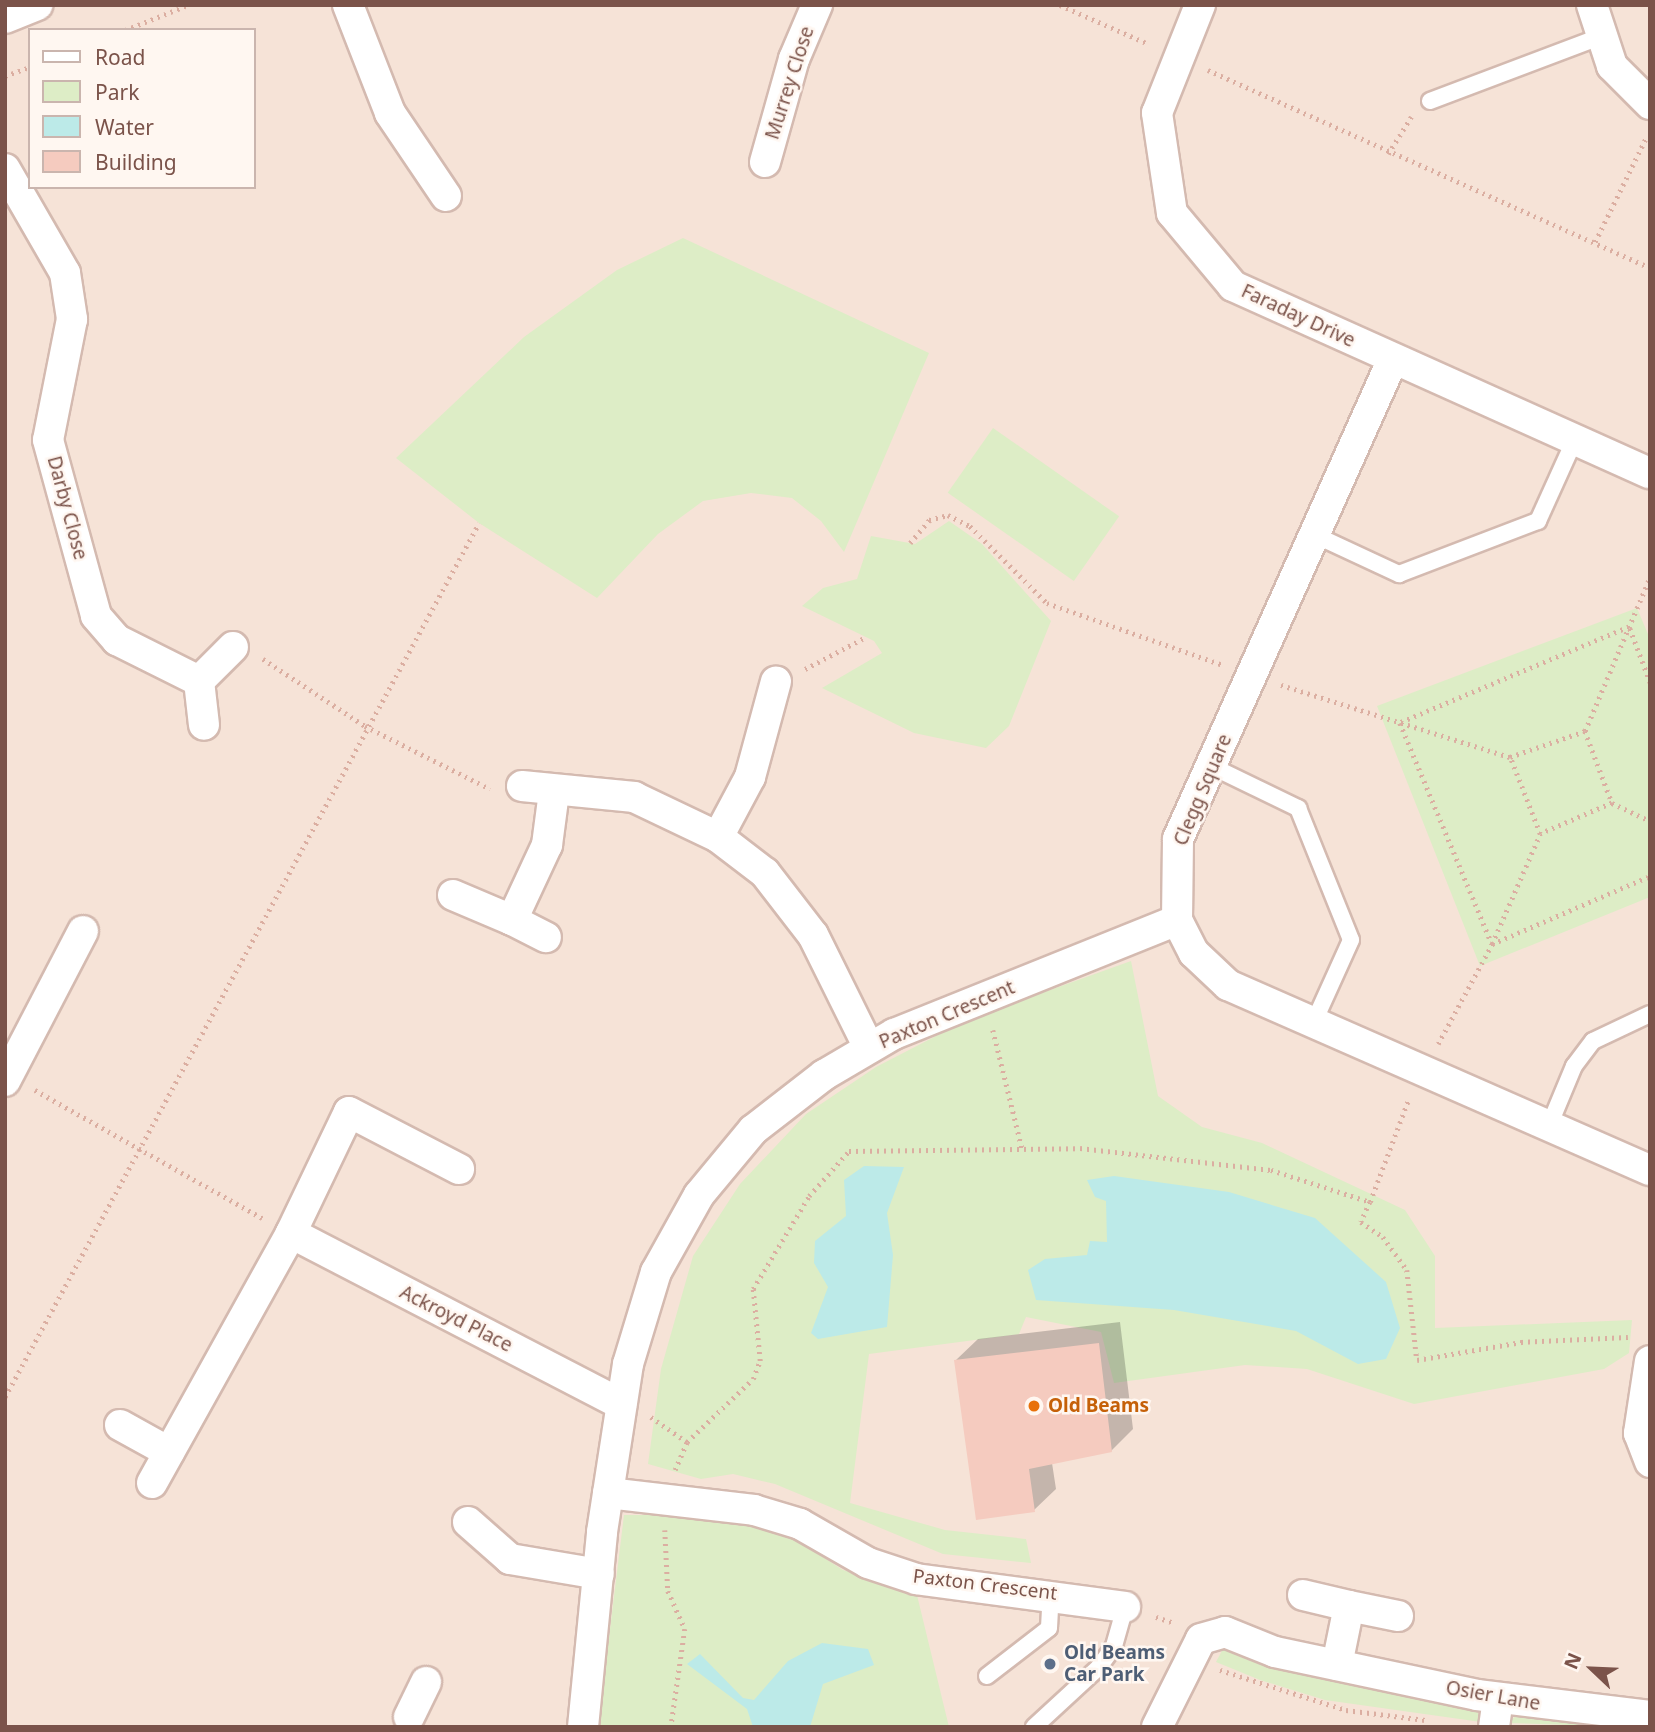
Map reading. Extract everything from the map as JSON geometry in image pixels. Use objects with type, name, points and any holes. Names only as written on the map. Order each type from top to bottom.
[{"type":"street","points":[[5,18],[38,5]]},
{"type":"street","points":[[348,5],[390,113],[446,196]]},
{"type":"street","name":"Murrey Close","points":[[765,162],[794,60],[817,5]]},
{"type":"street","points":[[1592,5],[1612,66],[1650,104]]},
{"type":"street","name":"Faraday Drive","points":[[1194,7],[1157,113],[1172,213],[1233,286],[1650,473]]},
{"type":"street","name":"Darby Close","points":[[5,169],[65,273],[72,319],[48,440],[96,616],[117,640],[199,681]]},
{"type":"street","name":"Clegg Square","points":[[1393,359],[1178,839],[1177,920],[1194,953],[1228,985],[1650,1170]]},
{"type":"street","points":[[204,725],[199,681],[233,647]]},
{"type":"street","points":[[718,837],[750,777],[776,681]]},
{"type":"street","points":[[523,786],[554,792],[634,797],[718,837],[765,873],[813,935],[869,1048]]},
{"type":"street","points":[[512,920],[547,845],[554,792]]},
{"type":"street","points":[[453,895],[546,937]]},
{"type":"street","name":"Paxton Crescent","points":[[583,1727],[608,1493],[621,1404],[656,1272],[699,1195],[753,1130],[869,1048],[985,997],[1177,920]]},
{"type":"street","points":[[6,1077],[83,931]]},
{"type":"street","points":[[152,1483],[291,1233],[349,1112],[459,1169]]},
{"type":"street","name":"Ackroyd Place","points":[[291,1233],[621,1404]]},
{"type":"street","points":[[1644,1349],[1639,1433],[1650,1462]]},
{"type":"street","points":[[120,1425],[169,1452]]},
{"type":"street","name":"Paxton Crescent","points":[[608,1493],[754,1510],[800,1524],[868,1563],[916,1579],[1051,1593],[1125,1607]]},
{"type":"street","points":[[468,1522],[510,1559],[599,1574]]},
{"type":"street","points":[[1303,1595],[1398,1616]]},
{"type":"street","points":[[1337,1665],[1349,1606]]},
{"type":"street","name":"Osier Lane","points":[[1201,1639],[1225,1632],[1275,1653],[1337,1665],[1496,1713],[1650,1716]]},
{"type":"street","points":[[1157,1727],[1201,1639]]},
{"type":"street","points":[[414,1724],[426,1682]]},
{"type":"lane","points":[[1430,101],[1602,36]]},
{"type":"lane","points":[[1315,535],[1399,574],[1538,522],[1574,439]]},
{"type":"lane","points":[[1211,766],[1298,808],[1351,940],[1314,1022]]},
{"type":"lane","points":[[1549,1126],[1574,1066],[1593,1041],[1650,1014]]},
{"type":"lane","points":[[987,1676],[1049,1628],[1051,1593]]},
{"type":"lane","points":[[1034,1727],[1080,1690],[1106,1656],[1125,1607]]},
{"type":"path","points":[[130,28],[188,5]]},
{"type":"path","points":[[1060,5],[1650,268]]},
{"type":"path","points":[[5,76],[28,68]]},
{"type":"path","points":[[1388,153],[1402,125],[1430,101]]},
{"type":"path","points":[[1595,242],[1650,131]]},
{"type":"path","points":[[911,543],[929,520],[948,515],[970,526],[1047,603],[1252,676],[1510,757],[1585,731]]},
{"type":"path","points":[[5,1397],[365,726],[479,523]]},
{"type":"path","points":[[1650,577],[1585,731],[1612,803],[1650,821]]},
{"type":"path","points":[[1400,723],[1629,627]]},
{"type":"path","points":[[1629,627],[1650,683]]},
{"type":"path","points":[[776,681],[866,638]]},
{"type":"path","points":[[233,647],[253,652],[365,726],[483,790],[523,786]]},
{"type":"path","points":[[1400,723],[1492,944]]},
{"type":"path","points":[[1510,757],[1539,834],[1492,944],[1423,1069],[1361,1222],[1383,1237],[1408,1270],[1417,1360],[1521,1342],[1644,1349]]},
{"type":"path","points":[[1539,834],[1612,803]]},
{"type":"path","points":[[1492,944],[1650,876]]},
{"type":"path","points":[[985,997],[1023,1148]]},
{"type":"path","points":[[6,1077],[291,1233]]},
{"type":"path","points":[[671,1727],[685,1653],[685,1629],[668,1591],[669,1500],[687,1442],[753,1379],[760,1361],[753,1289],[791,1226],[849,1151],[1023,1148],[1224,1163],[1335,1186],[1370,1202]]},
{"type":"path","points":[[621,1404],[666,1424],[687,1442]]},
{"type":"path","points":[[1125,1607],[1187,1627],[1201,1639]]},
{"type":"shaded area","points":[[5,5],[1650,5],[1650,1727],[5,1727]]},
{"type":"green space","points":[[683,238],[929,353],[844,552],[821,521],[792,498],[751,493],[703,501],[658,534],[597,598],[479,523],[396,458],[524,337],[617,270]]},
{"type":"green space","points":[[993,428],[1119,516],[1074,581],[948,493]]},
{"type":"green space","points":[[949,521],[982,544],[1051,621],[1009,726],[986,748],[914,733],[822,688],[882,653],[874,641],[802,606],[823,588],[857,579],[871,536],[915,544]]},
{"type":"green space","points":[[1637,608],[1650,639],[1650,897],[1480,966],[1377,706]]},
{"type":"green space","points":[[1131,961],[1158,1096],[1202,1127],[1262,1143],[1405,1210],[1435,1256],[1435,1328],[1632,1320],[1629,1353],[1604,1369],[1414,1404],[1307,1369],[1245,1365],[1114,1383],[1101,1332],[1026,1317],[1019,1334],[869,1354],[850,1503],[945,1530],[1026,1539],[1031,1563],[943,1554],[775,1484],[733,1474],[701,1479],[648,1464],[661,1369],[693,1256],[740,1184],[806,1114],[876,1067],[969,1019]]},
{"type":"green space","points":[[624,1515],[731,1515],[790,1536],[843,1570],[916,1591],[949,1727],[598,1727]]},
{"type":"green space","points":[[1226,1643],[1475,1703],[1481,1722],[1325,1700],[1260,1680],[1216,1662]]},
{"type":"green space","points":[[1521,1712],[1631,1727],[1507,1723]]},
{"type":"water","points":[[864,1166],[904,1167],[887,1213],[893,1255],[887,1327],[818,1339],[811,1333],[828,1287],[814,1263],[815,1241],[846,1216],[844,1180]]},
{"type":"water","points":[[1114,1176],[1229,1192],[1315,1218],[1386,1282],[1400,1328],[1386,1359],[1358,1364],[1296,1331],[1174,1310],[1036,1300],[1028,1270],[1045,1259],[1087,1255],[1090,1241],[1107,1242],[1106,1201],[1095,1197],[1087,1180]]},
{"type":"water","points":[[822,1643],[868,1649],[874,1665],[823,1684],[810,1727],[753,1727],[747,1709],[687,1664],[700,1654],[743,1698],[754,1700],[788,1661]]},
{"type":"building","name":"Old Beams","points":[[1099,1343],[1112,1452],[1029,1469],[1035,1512],[976,1520],[954,1360]]},
{"type":"place","name":"Old Beams","points":[[1034,1406]]},
{"type":"place","name":"Old Beams Car Park","points":[[1050,1664]]}]
